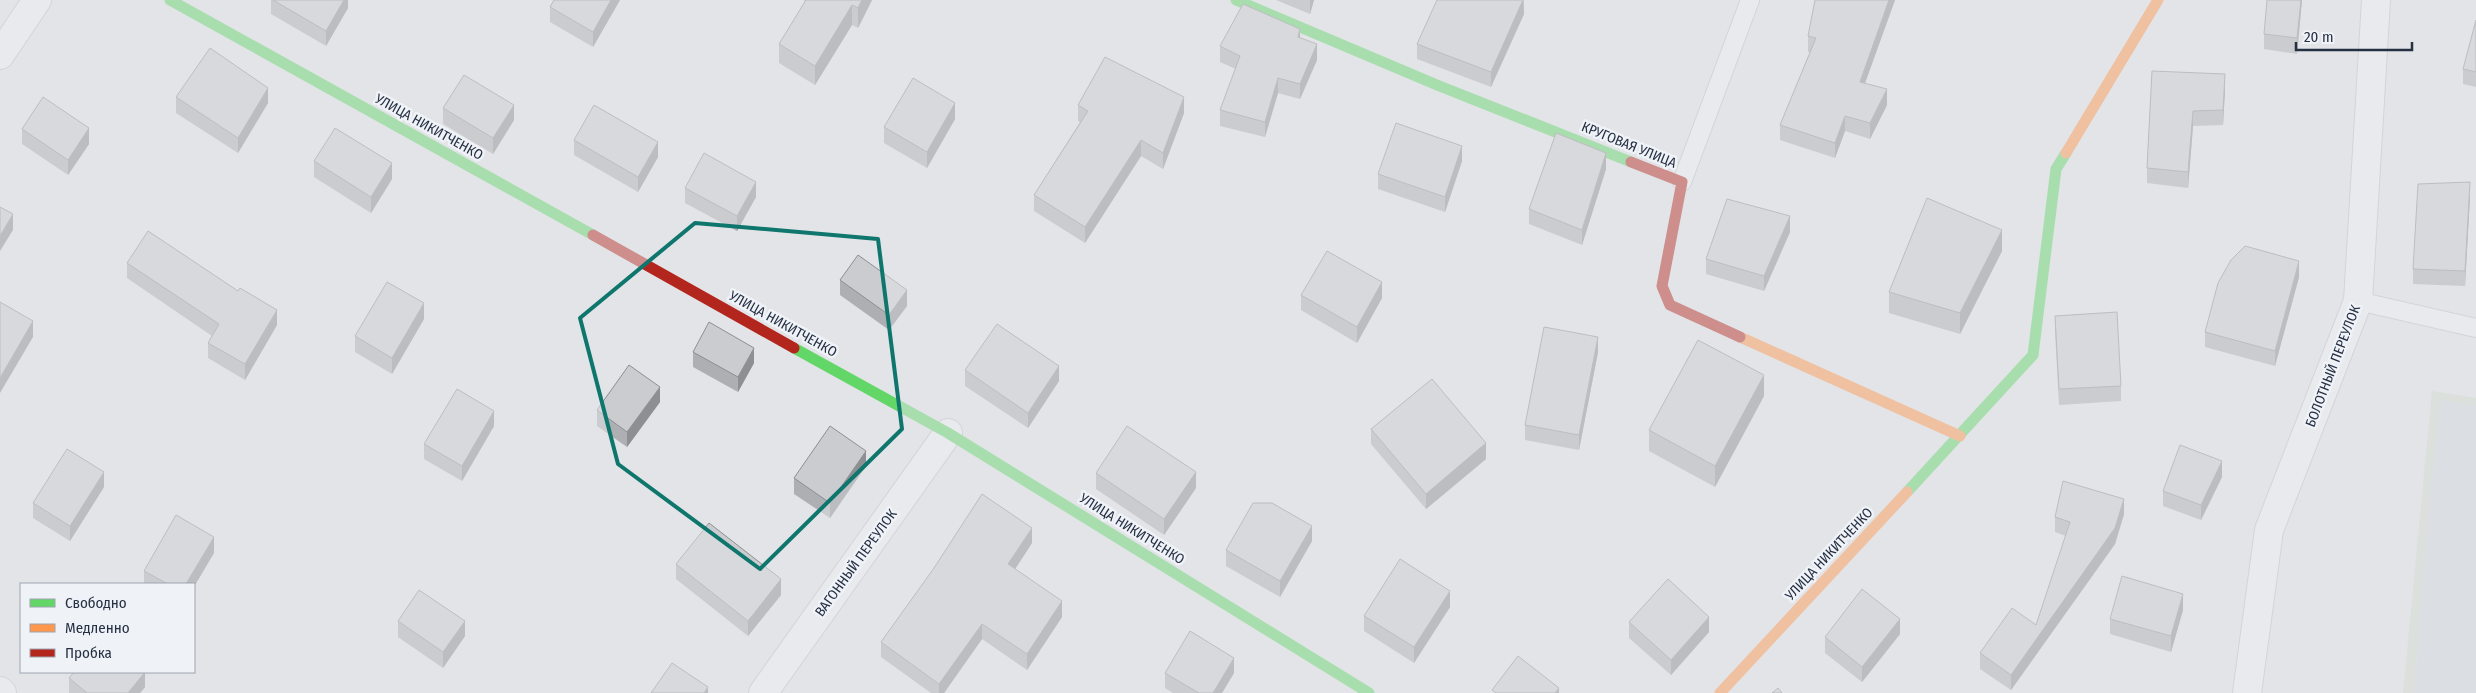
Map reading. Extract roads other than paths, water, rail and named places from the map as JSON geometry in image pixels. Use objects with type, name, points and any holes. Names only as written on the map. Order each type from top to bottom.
[{"type":"street","points":[[0,55],[37,0]]},
{"type":"street","name":"УЛИЦА НИКИТЧЕНКО","points":[[170,0],[948,433],[1370,693]]},
{"type":"street","name":"КРУГОВАЯ УЛИЦА","points":[[1236,0],[1437,85],[1682,182],[1662,286],[1670,305],[1960,436]]},
{"type":"street","name":"УЛИЦА НИКИТЧЕНКО","points":[[1720,693],[2033,355],[2056,169],[2158,0]]},
{"type":"street","name":"БОЛОТНЫЙ ПЕРЕУЛОК","points":[[2247,693],[2269,530],[2358,301],[2376,0]]},
{"type":"street","name":"ВАГОННЫЙ ПЕРЕУЛОК","points":[[763,693],[948,433]]},
{"type":"lane","points":[[1682,182],[1750,0]]},
{"type":"lane","points":[[2358,301],[2476,328]]}]
